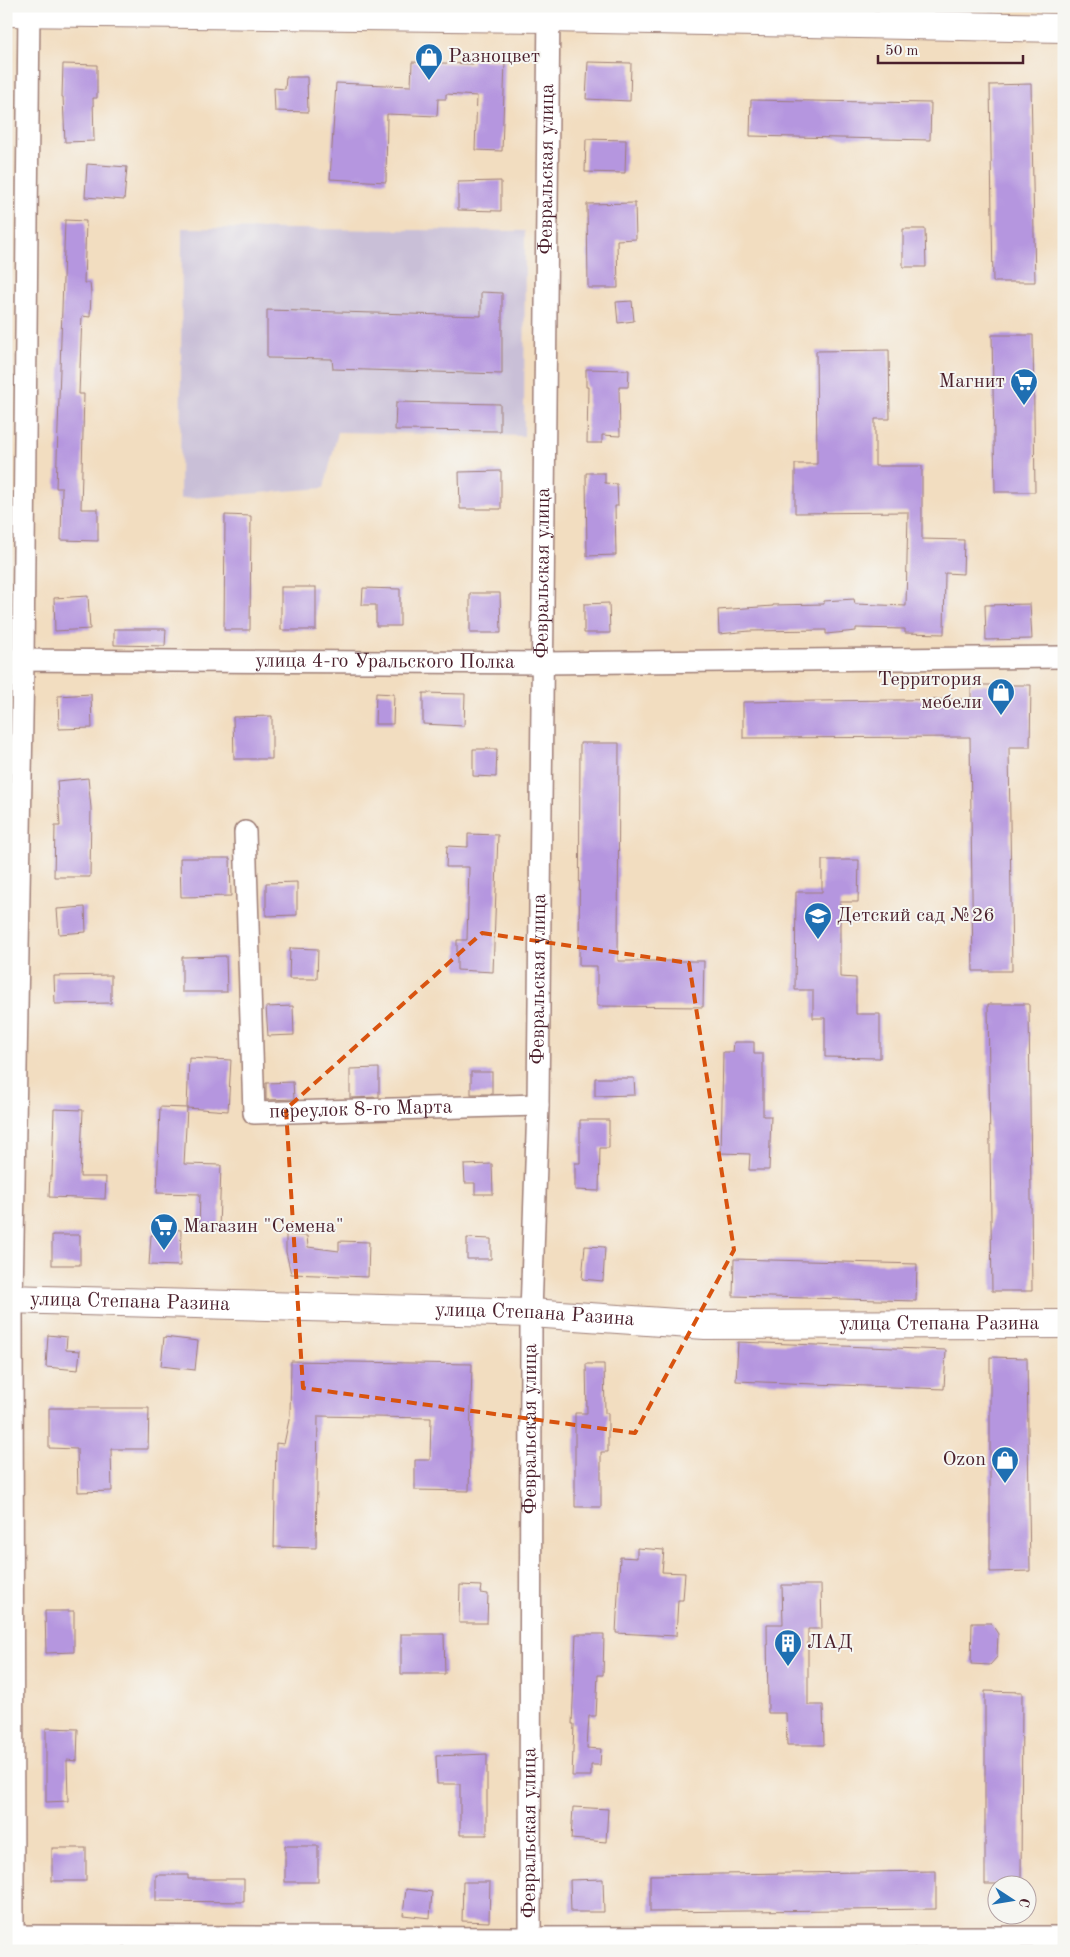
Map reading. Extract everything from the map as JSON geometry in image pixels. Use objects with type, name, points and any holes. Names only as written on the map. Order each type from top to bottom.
[{"type":"main road","points":[[22,10],[548,12],[1064,28]]},
{"type":"main road","name":"улица Степана Разина","points":[[9,1299],[531,1313],[705,1325],[1064,1324]]},
{"type":"street","points":[[22,10],[9,1299],[11,1941],[530,1945],[1064,1937]]},
{"type":"street","name":"Февральская улица","points":[[530,1945],[531,1313],[538,1105],[548,12]]},
{"type":"street","name":"улица 4-го Уральского Полка","points":[[15,660],[543,663],[1064,657]]},
{"type":"street","name":"переулок 8-го Марта","points":[[245,832],[254,1113],[538,1105]]},
{"type":"highlighted area","points":[[482,933],[689,963],[734,1250],[635,1433],[303,1388],[286,1109]]},
{"type":"shaded area","points":[[182,228],[525,231],[524,436],[338,432],[324,488],[180,499]]},
{"type":"building","points":[[473,60],[505,61],[502,151],[475,150],[477,96],[446,94],[446,99],[438,99],[437,116],[387,114],[386,182],[330,179],[336,83],[411,86],[412,62],[473,64]]},
{"type":"building","points":[[588,62],[631,63],[630,101],[586,99]]},
{"type":"building","points":[[63,64],[97,65],[97,98],[93,98],[94,141],[65,142],[62,97]]},
{"type":"building","points":[[286,77],[307,77],[308,112],[275,111],[274,88],[285,89]]},
{"type":"building","points":[[1031,84],[1035,282],[993,282],[990,85]]},
{"type":"building","points":[[751,100],[931,103],[930,140],[750,136]]},
{"type":"building","points":[[586,139],[626,140],[625,173],[585,172]]},
{"type":"building","points":[[87,164],[127,167],[124,200],[85,197]]},
{"type":"building","points":[[501,181],[501,211],[458,210],[458,182]]},
{"type":"building","points":[[635,203],[636,239],[617,240],[618,288],[588,288],[587,204]]},
{"type":"building","points":[[65,220],[86,221],[84,283],[90,283],[91,293],[90,317],[82,316],[79,394],[84,394],[81,509],[98,509],[98,541],[61,540],[62,488],[56,488]]},
{"type":"building","points":[[903,229],[925,229],[926,267],[903,267]]},
{"type":"building","points":[[481,292],[502,293],[502,374],[333,369],[332,359],[267,358],[267,310],[481,316]]},
{"type":"building","points":[[632,301],[634,321],[618,323],[616,302]]},
{"type":"building","points":[[992,335],[1033,335],[1035,492],[995,492]]},
{"type":"building","points":[[889,350],[890,419],[875,419],[875,466],[922,466],[922,539],[964,540],[963,574],[945,573],[944,634],[905,633],[905,629],[856,628],[856,631],[826,634],[826,630],[750,631],[719,634],[718,610],[773,605],[824,604],[824,601],[854,599],[855,604],[906,606],[908,512],[795,513],[795,464],[817,464],[816,351]]},
{"type":"building","points":[[586,369],[629,370],[628,387],[619,387],[620,436],[602,435],[602,443],[587,443],[588,387],[586,387]]},
{"type":"building","points":[[396,402],[500,404],[500,431],[395,430]]},
{"type":"building","points":[[501,471],[501,509],[460,509],[459,472]]},
{"type":"building","points":[[586,473],[605,473],[605,483],[617,484],[618,506],[615,506],[616,555],[587,556]]},
{"type":"building","points":[[225,515],[251,516],[250,630],[224,630]]},
{"type":"building","points":[[281,587],[316,587],[316,630],[281,630]]},
{"type":"building","points":[[363,588],[400,589],[400,626],[376,626],[376,605],[362,605]]},
{"type":"building","points":[[470,593],[500,593],[501,633],[470,633]]},
{"type":"building","points":[[88,596],[90,629],[55,631],[54,598]]},
{"type":"building","points":[[609,603],[610,633],[584,633],[584,604]]},
{"type":"building","points":[[1030,604],[1032,639],[986,640],[985,605]]},
{"type":"building","points":[[114,629],[166,629],[165,646],[114,645]]},
{"type":"building","points":[[971,685],[1031,685],[1030,747],[1009,747],[1012,971],[973,971],[970,737],[743,738],[743,702],[971,699]]},
{"type":"building","points":[[376,693],[394,694],[393,724],[375,724]]},
{"type":"building","points":[[423,693],[465,694],[464,726],[423,724]]},
{"type":"building","points":[[91,694],[92,728],[59,729],[58,696]]},
{"type":"building","points":[[272,716],[272,759],[234,759],[233,717]]},
{"type":"building","points":[[580,743],[619,743],[618,961],[704,961],[703,1007],[597,1006],[597,966],[579,966]]},
{"type":"building","points":[[473,749],[497,749],[496,777],[473,776]]},
{"type":"building","points":[[88,778],[91,808],[90,877],[54,877],[55,826],[60,826],[57,781]]},
{"type":"building","points":[[468,834],[498,835],[493,972],[457,970],[457,940],[467,940],[469,867],[446,867],[447,846],[468,847]]},
{"type":"building","points":[[180,858],[230,858],[231,896],[181,897]]},
{"type":"building","name":"Детский сад №26","points":[[822,860],[859,860],[858,902],[840,902],[840,977],[856,978],[856,1014],[880,1014],[880,1058],[825,1057],[825,1018],[813,1018],[813,990],[795,990],[796,892],[822,892]]},
{"type":"building","points":[[297,882],[297,915],[266,916],[266,883]]},
{"type":"building","points":[[85,907],[86,932],[59,934],[57,909]]},
{"type":"building","points":[[290,948],[318,949],[317,979],[289,979]]},
{"type":"building","points":[[226,956],[227,992],[182,992],[182,957]]},
{"type":"building","points":[[111,975],[111,1003],[55,1004],[54,976]]},
{"type":"building","points":[[988,1004],[1029,1004],[1032,1291],[992,1291]]},
{"type":"building","points":[[293,1006],[294,1035],[268,1036],[266,1007]]},
{"type":"building","points":[[734,1042],[754,1042],[754,1054],[763,1054],[763,1116],[771,1116],[769,1170],[749,1170],[750,1154],[721,1153],[723,1052],[733,1052]]},
{"type":"building","points":[[189,1058],[231,1060],[228,1111],[187,1108]]},
{"type":"building","points":[[379,1068],[379,1097],[350,1098],[350,1069]]},
{"type":"building","points":[[471,1072],[492,1072],[492,1094],[471,1094]]},
{"type":"building","points":[[595,1078],[634,1078],[635,1095],[595,1096]]},
{"type":"building","points":[[293,1082],[294,1099],[266,1100],[266,1083]]},
{"type":"building","points":[[160,1107],[187,1108],[184,1164],[221,1165],[219,1230],[199,1230],[200,1194],[157,1193]]},
{"type":"building","points":[[54,1109],[83,1110],[80,1177],[106,1177],[105,1199],[49,1197],[50,1176],[52,1176]]},
{"type":"building","points":[[580,1120],[609,1120],[609,1148],[600,1148],[599,1191],[575,1190],[575,1163],[580,1163]]},
{"type":"building","points":[[492,1164],[493,1194],[475,1194],[475,1183],[465,1183],[464,1165]]},
{"type":"building","points":[[154,1228],[181,1230],[180,1266],[149,1265],[151,1235],[153,1235]]},
{"type":"building","points":[[286,1234],[307,1236],[308,1247],[339,1251],[339,1241],[369,1242],[368,1277],[291,1274],[286,1252]]},
{"type":"building","points":[[52,1235],[80,1235],[80,1265],[52,1265]]},
{"type":"building","points":[[467,1238],[491,1239],[491,1259],[467,1259]]},
{"type":"building","points":[[585,1246],[605,1247],[603,1281],[582,1279]]},
{"type":"building","points":[[734,1259],[917,1264],[916,1301],[733,1296]]},
{"type":"building","points":[[48,1335],[67,1337],[66,1350],[80,1351],[78,1370],[46,1367]]},
{"type":"building","points":[[164,1337],[198,1341],[195,1370],[161,1366]]},
{"type":"building","points":[[738,1342],[946,1350],[944,1389],[736,1381]]},
{"type":"building","points":[[990,1357],[1027,1358],[1030,1571],[990,1572]]},
{"type":"building","points":[[291,1361],[472,1364],[469,1491],[415,1490],[415,1460],[430,1460],[431,1418],[318,1416],[316,1548],[274,1547],[276,1443],[284,1444],[290,1415]]},
{"type":"building","points":[[586,1364],[604,1364],[605,1413],[608,1413],[608,1452],[601,1452],[601,1507],[575,1507],[575,1413],[587,1413]]},
{"type":"building","points":[[49,1408],[149,1408],[148,1449],[111,1449],[112,1491],[78,1492],[77,1449],[49,1448]]},
{"type":"building","points":[[637,1548],[664,1550],[662,1572],[685,1573],[683,1600],[678,1600],[676,1636],[616,1633],[620,1557],[637,1558]]},
{"type":"building","points":[[460,1585],[481,1586],[480,1593],[488,1594],[487,1623],[459,1623]]},
{"type":"building","name":"ЛАД","points":[[782,1585],[821,1585],[822,1629],[808,1629],[808,1705],[823,1705],[824,1745],[787,1745],[786,1713],[768,1713],[767,1624],[783,1624]]},
{"type":"building","points":[[45,1611],[74,1611],[74,1652],[46,1653]]},
{"type":"building","points":[[972,1623],[991,1623],[998,1634],[997,1657],[990,1665],[971,1664]]},
{"type":"building","points":[[401,1634],[444,1634],[445,1674],[401,1674]]},
{"type":"building","points":[[576,1634],[604,1634],[603,1675],[598,1675],[596,1716],[589,1716],[587,1748],[601,1749],[600,1765],[591,1765],[591,1776],[572,1776]]},
{"type":"building","points":[[985,1691],[1022,1692],[1021,1874],[988,1874],[988,1884],[985,1884]]},
{"type":"building","points":[[46,1728],[78,1729],[77,1761],[67,1760],[68,1801],[46,1802]]},
{"type":"building","points":[[487,1754],[487,1835],[460,1835],[460,1784],[437,1784],[436,1756]]},
{"type":"building","points":[[573,1807],[608,1809],[606,1842],[571,1839]]},
{"type":"building","points":[[285,1846],[318,1846],[318,1882],[285,1882]]},
{"type":"building","points":[[52,1848],[86,1848],[86,1881],[52,1881]]},
{"type":"building","points":[[936,1871],[936,1909],[650,1912],[650,1875]]},
{"type":"building","points":[[156,1875],[188,1875],[188,1879],[244,1879],[244,1902],[156,1901]]},
{"type":"building","points":[[603,1879],[604,1912],[571,1912],[570,1880]]},
{"type":"building","points":[[463,1882],[490,1882],[489,1922],[462,1921]]},
{"type":"building","points":[[406,1889],[432,1892],[430,1918],[403,1915]]},
{"type":"place","name":"Разноцвет","points":[[429,81]]},
{"type":"place","name":"Магнит","points":[[1024,406]]},
{"type":"place","name":"Территория мебели","points":[[1001,716]]},
{"type":"place","name":"Детский сад №26","points":[[818,940]]},
{"type":"place","name":"Магазин \"Семена\"","points":[[164,1251]]},
{"type":"place","name":"Ozon","points":[[1005,1484]]},
{"type":"place","name":"ЛАД","points":[[788,1667]]}]
